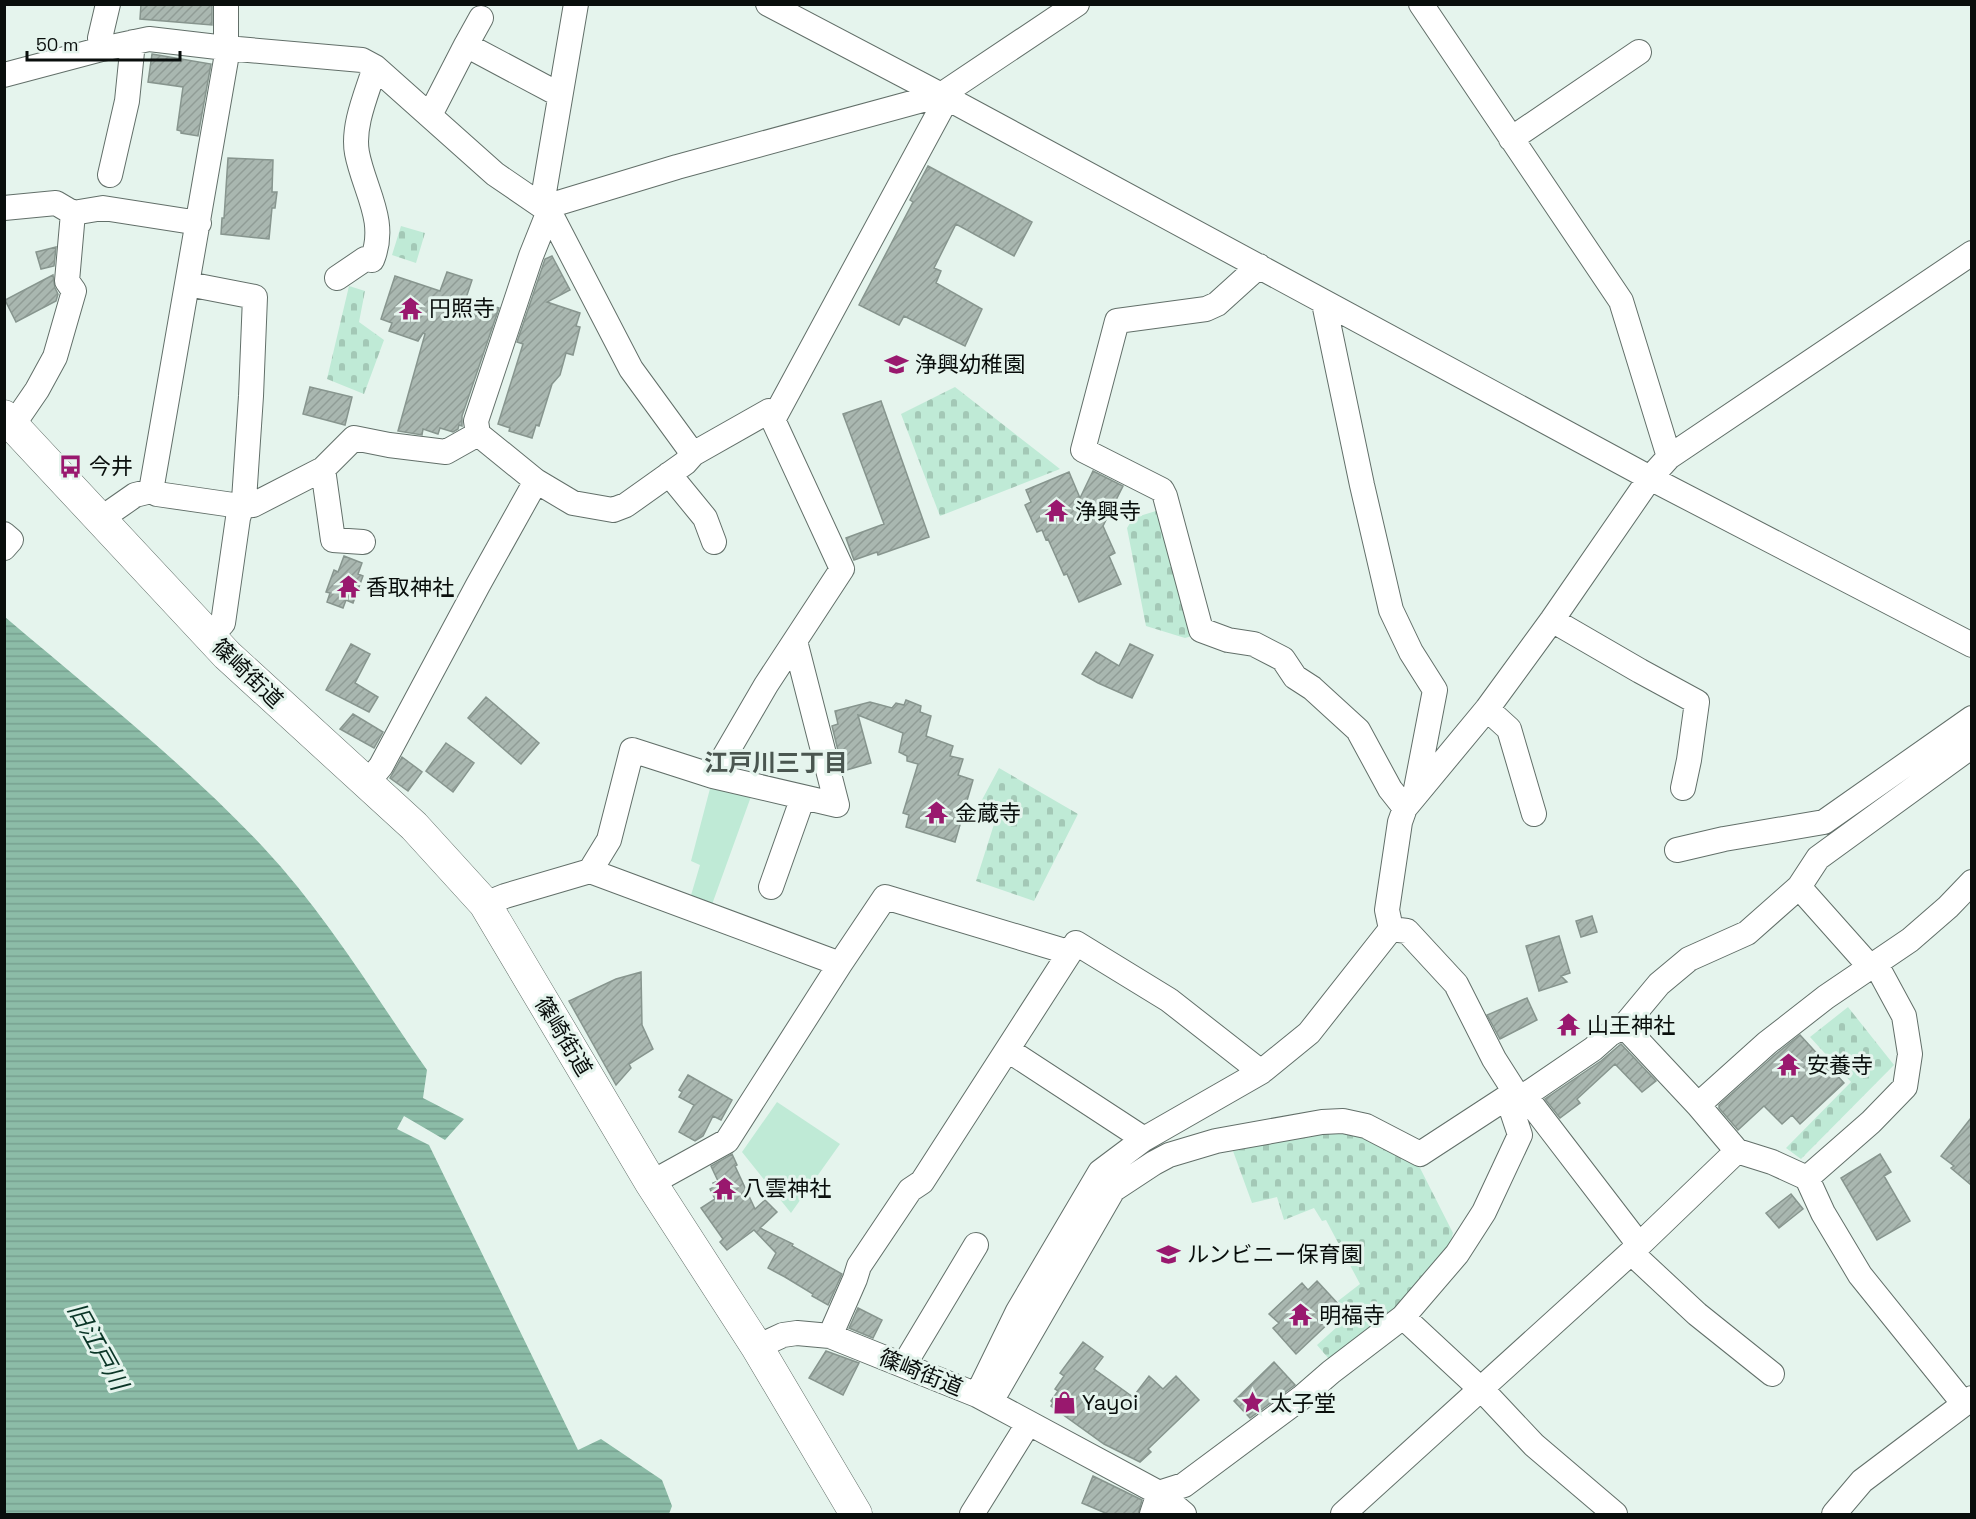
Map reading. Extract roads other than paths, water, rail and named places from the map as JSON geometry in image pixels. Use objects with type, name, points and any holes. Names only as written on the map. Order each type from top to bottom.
[{"type":"main road","name":"篠崎街道","points":[[9,420],[227,655],[414,826],[485,904],[651,1183],[757,1347]]},
{"type":"main road","points":[[757,1347],[856,1515]]},
{"type":"street","points":[[102,49],[100,38],[108,4]]},
{"type":"street","points":[[152,491],[227,48],[226,4]]},
{"type":"street","points":[[576,4],[560,95],[545,207],[476,421],[478,434],[536,481],[573,503],[613,510],[626,505],[685,463],[693,454],[770,411],[842,569],[766,685],[713,776]]},
{"type":"street","points":[[768,4],[944,96],[1650,478],[1971,645]]},
{"type":"street","points":[[545,207],[677,167],[944,96],[1077,4]]},
{"type":"street","points":[[1421,4],[1621,301],[1669,457]]},
{"type":"street","points":[[430,115],[481,18]]},
{"type":"street","points":[[4,75],[149,39],[362,60],[375,67],[495,174],[545,207],[631,369],[693,454]]},
{"type":"street","points":[[110,175],[127,101],[133,42]]},
{"type":"street","points":[[466,45],[560,95]]},
{"type":"street","points":[[1511,139],[1639,52]]},
{"type":"street","points":[[337,278],[364,259],[372,260],[378,246],[378,225],[356,151],[358,126],[375,67]]},
{"type":"street","points":[[774,418],[944,96]]},
{"type":"street","points":[[4,208],[56,203],[73,213],[103,208],[199,223]]},
{"type":"street","points":[[9,420],[37,390],[55,357],[74,291],[67,281],[73,213]]},
{"type":"street","points":[[1391,929],[1387,910],[1400,822],[1410,802],[1487,709],[1650,478],[1669,457],[1971,253]]},
{"type":"street","points":[[1259,266],[1217,304],[1206,309],[1117,321],[1083,450],[1162,490],[1166,496],[1201,630],[1228,640],[1254,644],[1283,658],[1294,677],[1312,688],[1358,730],[1390,789],[1410,802]]},
{"type":"street","points":[[188,284],[255,297],[244,500],[240,506],[223,623],[210,637]]},
{"type":"street","points":[[1324,303],[1391,610],[1411,652],[1435,690],[1410,802]]},
{"type":"street","points":[[102,518],[135,495],[152,491],[157,494],[253,506],[322,469],[354,438],[446,452],[478,434]]},
{"type":"street","points":[[322,469],[333,540],[363,542]]},
{"type":"street","points":[[669,474],[705,518],[714,542]]},
{"type":"street","points":[[368,783],[381,766],[536,481]]},
{"type":"street","points":[[4,534],[11,540],[4,548]]},
{"type":"street","points":[[1552,620],[1697,702],[1683,788]]},
{"type":"street","points":[[590,871],[609,840],[632,750],[713,776],[837,805],[795,641]]},
{"type":"street","points":[[1487,709],[1509,729],[1534,814]]},
{"type":"street","points":[[1677,850],[1724,839],[1824,822],[1971,718]]},
{"type":"street","points":[[987,1393],[1113,1190],[1154,1163],[1169,1155],[1216,1141],[1322,1122],[1343,1121],[1366,1126],[1420,1154],[1593,1049],[1610,1034],[1624,1026],[1666,977],[1689,959],[1747,933],[1799,887],[1818,858],[1971,746]]},
{"type":"street","points":[[771,887],[803,797]]},
{"type":"street","points":[[485,904],[590,871],[840,964]]},
{"type":"street","points":[[1698,1105],[1767,1042],[1872,964],[1910,940],[1948,907],[1971,882]]},
{"type":"street","points":[[1799,887],[1864,960],[1878,968],[1904,1016],[1910,1054],[1905,1087],[1871,1122],[1807,1178]]},
{"type":"street","points":[[651,1183],[727,1141],[885,897],[1068,952]]},
{"type":"street","points":[[987,1393],[1018,1311],[1100,1172],[1144,1139],[1261,1072],[1309,1033],[1391,929]]},
{"type":"street","points":[[1391,929],[1407,931],[1456,984],[1494,1059],[1518,1095],[1529,1101],[1634,1238],[1638,1260],[1697,1314],[1772,1374]]},
{"type":"street","points":[[830,1336],[859,1266],[910,1190],[922,1182],[1008,1050],[1068,952],[1076,943],[1169,1000],[1261,1072]]},
{"type":"street","points":[[1624,1026],[1698,1105],[1737,1151],[1772,1162],[1807,1178],[1823,1213],[1860,1275],[1968,1401],[1862,1481],[1834,1515]]},
{"type":"street","points":[[1008,1050],[1144,1139]]},
{"type":"street","points":[[1155,1504],[1301,1398],[1330,1371],[1403,1317],[1457,1254],[1484,1212],[1520,1135],[1511,1108],[1518,1095]]},
{"type":"street","points":[[1343,1515],[1635,1249],[1737,1151]]},
{"type":"street","points":[[904,1365],[976,1245]]},
{"type":"street","points":[[1403,1317],[1480,1388],[1534,1445],[1615,1515]]},
{"type":"street","name":"篠崎街道","points":[[757,1347],[783,1335],[797,1333],[830,1336],[904,1365],[987,1393],[1028,1424],[1155,1504],[1184,1515]]},
{"type":"street","points":[[972,1515],[1028,1424]]},
{"type":"water","name":"旧江戸川","points":[[5,617],[202,786],[263,847],[329,927],[427,1070],[423,1098],[464,1119],[445,1140],[404,1116],[397,1129],[429,1145],[578,1450],[601,1439],[662,1480],[672,1506],[669,1514],[5,1514]]},
{"type":"place","name":"円照寺","points":[[411,308]]},
{"type":"place","name":"浄興幼稚園","points":[[897,364]]},
{"type":"place","name":"今井","points":[[71,466]]},
{"type":"place","name":"浄興寺","points":[[1057,511]]},
{"type":"place","name":"香取神社","points":[[348,587]]},
{"type":"place","name":"金蔵寺","points":[[937,813]]},
{"type":"place","name":"山王神社","points":[[1569,1025]]},
{"type":"place","name":"安養寺","points":[[1789,1065]]},
{"type":"place","name":"八雲神社","points":[[725,1188]]},
{"type":"place","name":"ルンビニー保育園","points":[[1169,1254]]},
{"type":"place","name":"明福寺","points":[[1301,1315]]},
{"type":"place","name":"Yayoi","points":[[1064,1402]]},
{"type":"place","name":"太子堂","points":[[1252,1403]]},
{"type":"district","name":"江戸川三丁目","points":[[776,762]]}]
